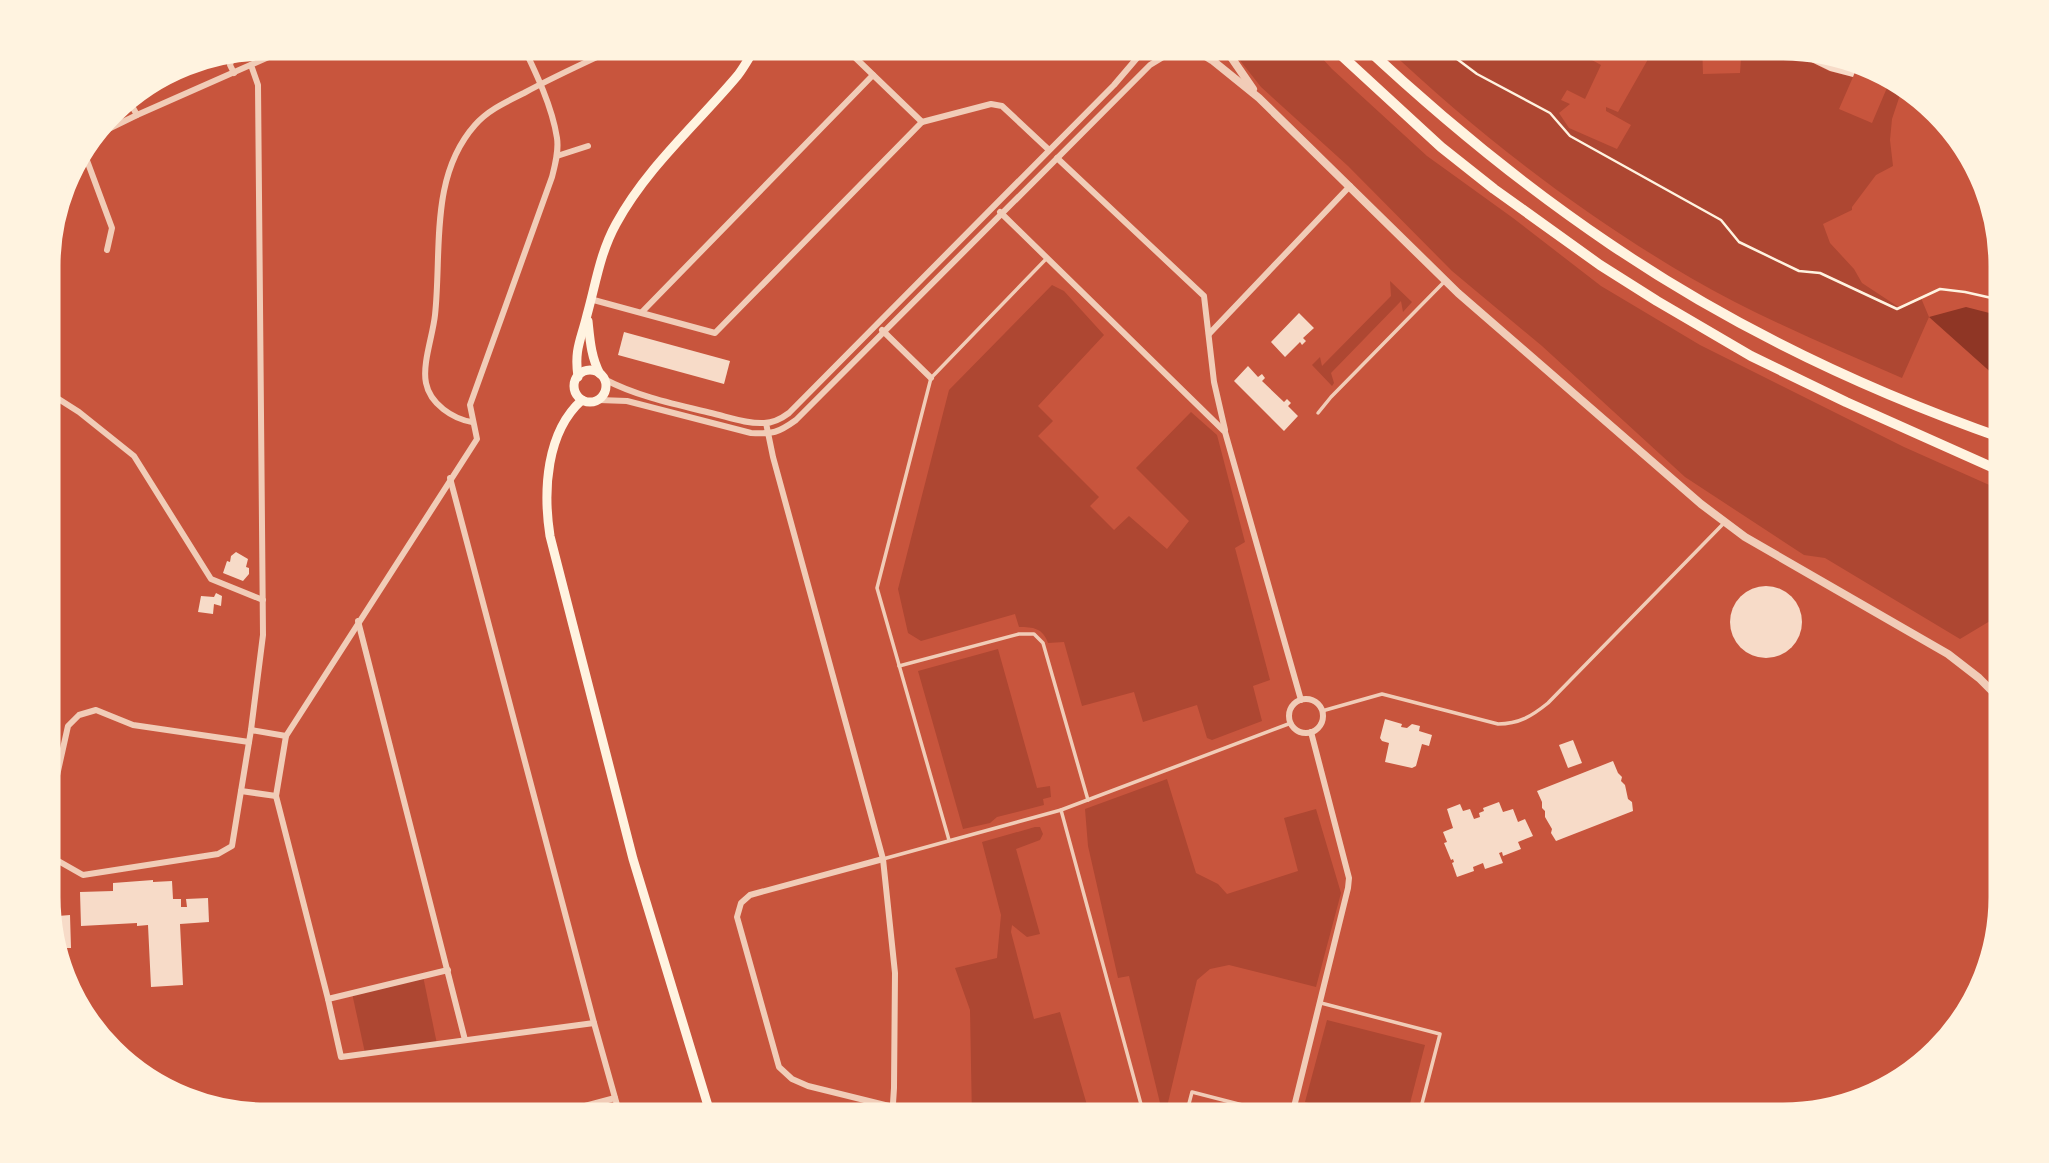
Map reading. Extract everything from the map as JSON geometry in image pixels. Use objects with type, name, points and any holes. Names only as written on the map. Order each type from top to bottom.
[{"type":"highway","points":[[1342,56],[1441,147],[1600,265],[1751,356],[1993,468]]},
{"type":"highway","points":[[1375,56],[1457,130],[1612,246],[1715,309],[1801,354],[1993,435]]},
{"type":"highway","points":[[1971,459],[1993,464]]},
{"type":"main road","points":[[587,316],[593,362],[606,388],[599,400],[591,402],[582,400],[575,389],[578,377],[577,348],[604,249],[623,213],[656,167],[740,73],[751,56]]},
{"type":"main road","points":[[578,377],[588,371],[602,377]]},
{"type":"main road","points":[[582,400],[561,427],[551,461],[546,501],[550,536],[634,859],[708,1107]]},
{"type":"street","points":[[107,130],[271,56]]},
{"type":"street","points":[[528,56],[541,84],[558,140],[557,156],[552,177],[470,405],[477,439],[286,736],[276,796],[341,1057],[594,1023]]},
{"type":"street","points":[[472,422],[458,419],[436,403],[430,396],[426,383],[435,316],[438,228],[443,191],[463,141],[475,124],[490,111],[600,56]]},
{"type":"street","points":[[853,56],[922,122]]},
{"type":"street","points":[[602,377],[630,391],[693,409],[752,423],[766,424],[777,421],[789,413],[877,325],[1114,85],[1139,56]]},
{"type":"street","points":[[599,400],[628,401],[751,433],[781,431],[796,420],[1150,65],[1166,56]]},
{"type":"street","points":[[1206,56],[1259,97],[1446,281],[1724,523],[1955,659],[1993,692]]},
{"type":"street","points":[[1230,56],[1259,97]]},
{"type":"street","points":[[232,59],[230,65],[234,73]]},
{"type":"street","points":[[56,860],[83,875],[218,854],[232,846],[263,635],[258,85],[251,65]]},
{"type":"street","points":[[642,312],[873,75]]},
{"type":"street","points":[[590,299],[715,333],[922,122],[990,104],[1002,106],[1049,150]]},
{"type":"street","points":[[131,105],[136,115]]},
{"type":"street","points":[[557,156],[588,146]]},
{"type":"street","points":[[86,158],[112,228],[107,250]]},
{"type":"street","points":[[1057,158],[1204,296],[1214,382],[1225,432],[1301,700]]},
{"type":"street","points":[[1209,334],[1350,186]]},
{"type":"street","points":[[993,206],[1225,432]]},
{"type":"street","points":[[877,325],[931,378]]},
{"type":"street","points":[[56,397],[79,412],[134,456],[211,579],[263,600]]},
{"type":"street","points":[[766,424],[766,434],[883,859],[895,973],[894,1107],[808,1086],[792,1079],[779,1067],[737,917],[741,903],[750,895],[883,859]]},
{"type":"street","points":[[450,478],[618,1107]]},
{"type":"street","points":[[358,621],[466,1040]]},
{"type":"street","points":[[1301,700],[1314,701],[1322,711],[1321,724],[1311,732],[1299,731],[1291,723],[1289,716],[1295,703],[1301,700]]},
{"type":"street","points":[[56,780],[68,726],[79,715],[96,710],[133,725],[249,742]]},
{"type":"street","points":[[251,730],[286,736]]},
{"type":"street","points":[[1296,1107],[1347,897],[1349,878],[1311,732]]},
{"type":"street","points":[[241,790],[276,796]]},
{"type":"street","points":[[328,999],[448,970]]},
{"type":"street","points":[[581,1107],[615,1098]]},
{"type":"lane","points":[[949,840],[877,588],[931,378],[1047,258]]},
{"type":"lane","points":[[1318,413],[1446,281]]},
{"type":"lane","points":[[1322,711],[1382,694],[1498,724],[1512,724],[1525,719],[1548,703],[1724,523]]},
{"type":"lane","points":[[899,666],[1019,634],[1034,634],[1043,643],[1088,800]]},
{"type":"lane","points":[[883,859],[1061,810],[1291,723]]},
{"type":"lane","points":[[1061,810],[1142,1107]]},
{"type":"lane","points":[[1321,1003],[1440,1034],[1421,1107]]},
{"type":"lane","points":[[1188,1107],[1192,1092],[1250,1107]]},
{"type":"path","points":[[1453,56],[1477,74],[1550,113],[1570,136],[1721,220],[1740,242],[1799,271],[1820,273],[1898,309],[1940,289],[1993,299]]},
{"type":"shaded area","points":[[1236,56],[1320,56],[1427,156],[1601,286],[1700,345],[1904,447],[1993,487],[1993,619],[1960,639],[1825,558],[1804,555],[1685,477],[1542,346],[1452,271],[1348,166],[1261,87]]},
{"type":"shaded area","points":[[1396,56],[1585,56],[1601,65],[1585,99],[1567,90],[1561,100],[1570,104],[1559,113],[1569,128],[1617,149],[1631,125],[1606,111],[1606,107],[1618,112],[1647,61],[1647,56],[1702,56],[1703,74],[1740,73],[1741,56],[1802,57],[1829,71],[1853,77],[1839,109],[1872,123],[1888,84],[1901,92],[1892,119],[1890,140],[1893,166],[1876,175],[1852,210],[1823,224],[1830,243],[1854,269],[1862,283],[1900,308],[1921,298],[1929,317],[1902,378],[1742,306],[1650,253],[1530,170]]},
{"type":"shaded area","points":[[1390,281],[1412,302],[1403,312],[1401,301],[1331,373],[1334,383],[1332,386],[1312,365],[1320,357],[1322,366],[1391,296]]},
{"type":"shaded area","points":[[1052,285],[1064,291],[1104,335],[1038,406],[1053,421],[1038,436],[1099,497],[1090,506],[1114,530],[1129,516],[1167,549],[1189,521],[1136,468],[1191,412],[1217,435],[1245,542],[1235,548],[1270,680],[1253,686],[1262,721],[1212,740],[1207,738],[1197,705],[1143,722],[1134,692],[1082,706],[1064,642],[1048,643],[1037,629],[1019,627],[1015,614],[921,641],[908,633],[898,589],[949,390]]},
{"type":"shaded area","points":[[1966,307],[1993,314],[1993,374],[1929,317]]},
{"type":"shaded area","points":[[998,649],[1037,788],[1050,786],[1051,797],[1043,799],[1044,805],[963,829],[918,671]]},
{"type":"shaded area","points":[[1167,779],[1196,873],[1218,884],[1227,894],[1298,871],[1284,818],[1316,809],[1341,893],[1316,987],[1229,965],[1210,969],[1197,980],[1167,1107],[1161,1107],[1129,976],[1118,978],[1088,846],[1085,809]]},
{"type":"shaded area","points":[[1035,827],[1040,827],[1043,834],[1040,840],[1016,849],[1040,934],[1027,937],[1012,925],[1011,932],[1034,1019],[1060,1012],[1088,1107],[972,1107],[970,1010],[955,968],[997,958],[1001,915],[982,842]]},
{"type":"shaded area","points":[[423,976],[437,1044],[365,1053],[352,993]]},
{"type":"shaded area","points":[[1327,1020],[1425,1045],[1409,1107],[1324,1107],[1305,1102]]},
{"type":"building","points":[[1802,57],[1837,63],[1856,70],[1853,77],[1830,71]]},
{"type":"building","points":[[1299,313],[1314,328],[1303,338],[1306,341],[1302,345],[1300,342],[1285,357],[1271,342]]},
{"type":"building","points":[[624,332],[730,361],[724,384],[618,355]]},
{"type":"building","points":[[1248,366],[1258,377],[1262,374],[1265,378],[1262,381],[1284,402],[1287,399],[1291,403],[1288,406],[1298,416],[1284,431],[1234,381]]},
{"type":"building","points":[[236,552],[248,559],[246,567],[249,568],[249,574],[243,581],[223,573],[227,561],[230,562],[231,556]]},
{"type":"building","points":[[1766,586],[1786,592],[1796,602],[1802,622],[1796,642],[1786,652],[1766,658],[1746,652],[1736,642],[1730,622],[1736,602],[1746,592]]},
{"type":"building","points":[[216,593],[222,596],[221,606],[214,604],[213,614],[198,612],[201,596],[214,597]]},
{"type":"building","points":[[1385,719],[1402,724],[1401,727],[1407,728],[1412,724],[1420,726],[1419,731],[1432,735],[1429,746],[1422,744],[1416,766],[1412,768],[1385,762],[1389,743],[1380,738]]},
{"type":"building","points":[[1573,740],[1582,763],[1568,768],[1559,745]]},
{"type":"building","points":[[1613,761],[1622,777],[1628,799],[1632,802],[1633,811],[1556,841],[1537,791]]},
{"type":"building","points":[[1499,802],[1503,812],[1513,809],[1518,822],[1525,819],[1533,836],[1518,842],[1521,849],[1503,856],[1502,852],[1499,853],[1503,863],[1485,869],[1483,863],[1473,867],[1474,871],[1457,877],[1453,859],[1451,860],[1444,843],[1447,842],[1443,832],[1453,828],[1447,809],[1460,804],[1463,811],[1470,809],[1474,819],[1480,817],[1479,813],[1484,811],[1483,808]]},
{"type":"building","points":[[172,881],[173,899],[181,899],[181,907],[187,907],[186,899],[208,898],[209,922],[180,924],[183,985],[151,987],[148,925],[137,926],[137,923],[81,926],[80,892],[113,891],[113,883]]},
{"type":"building","points":[[56,895],[58,916],[70,915],[71,948],[63,948],[58,924]]}]
